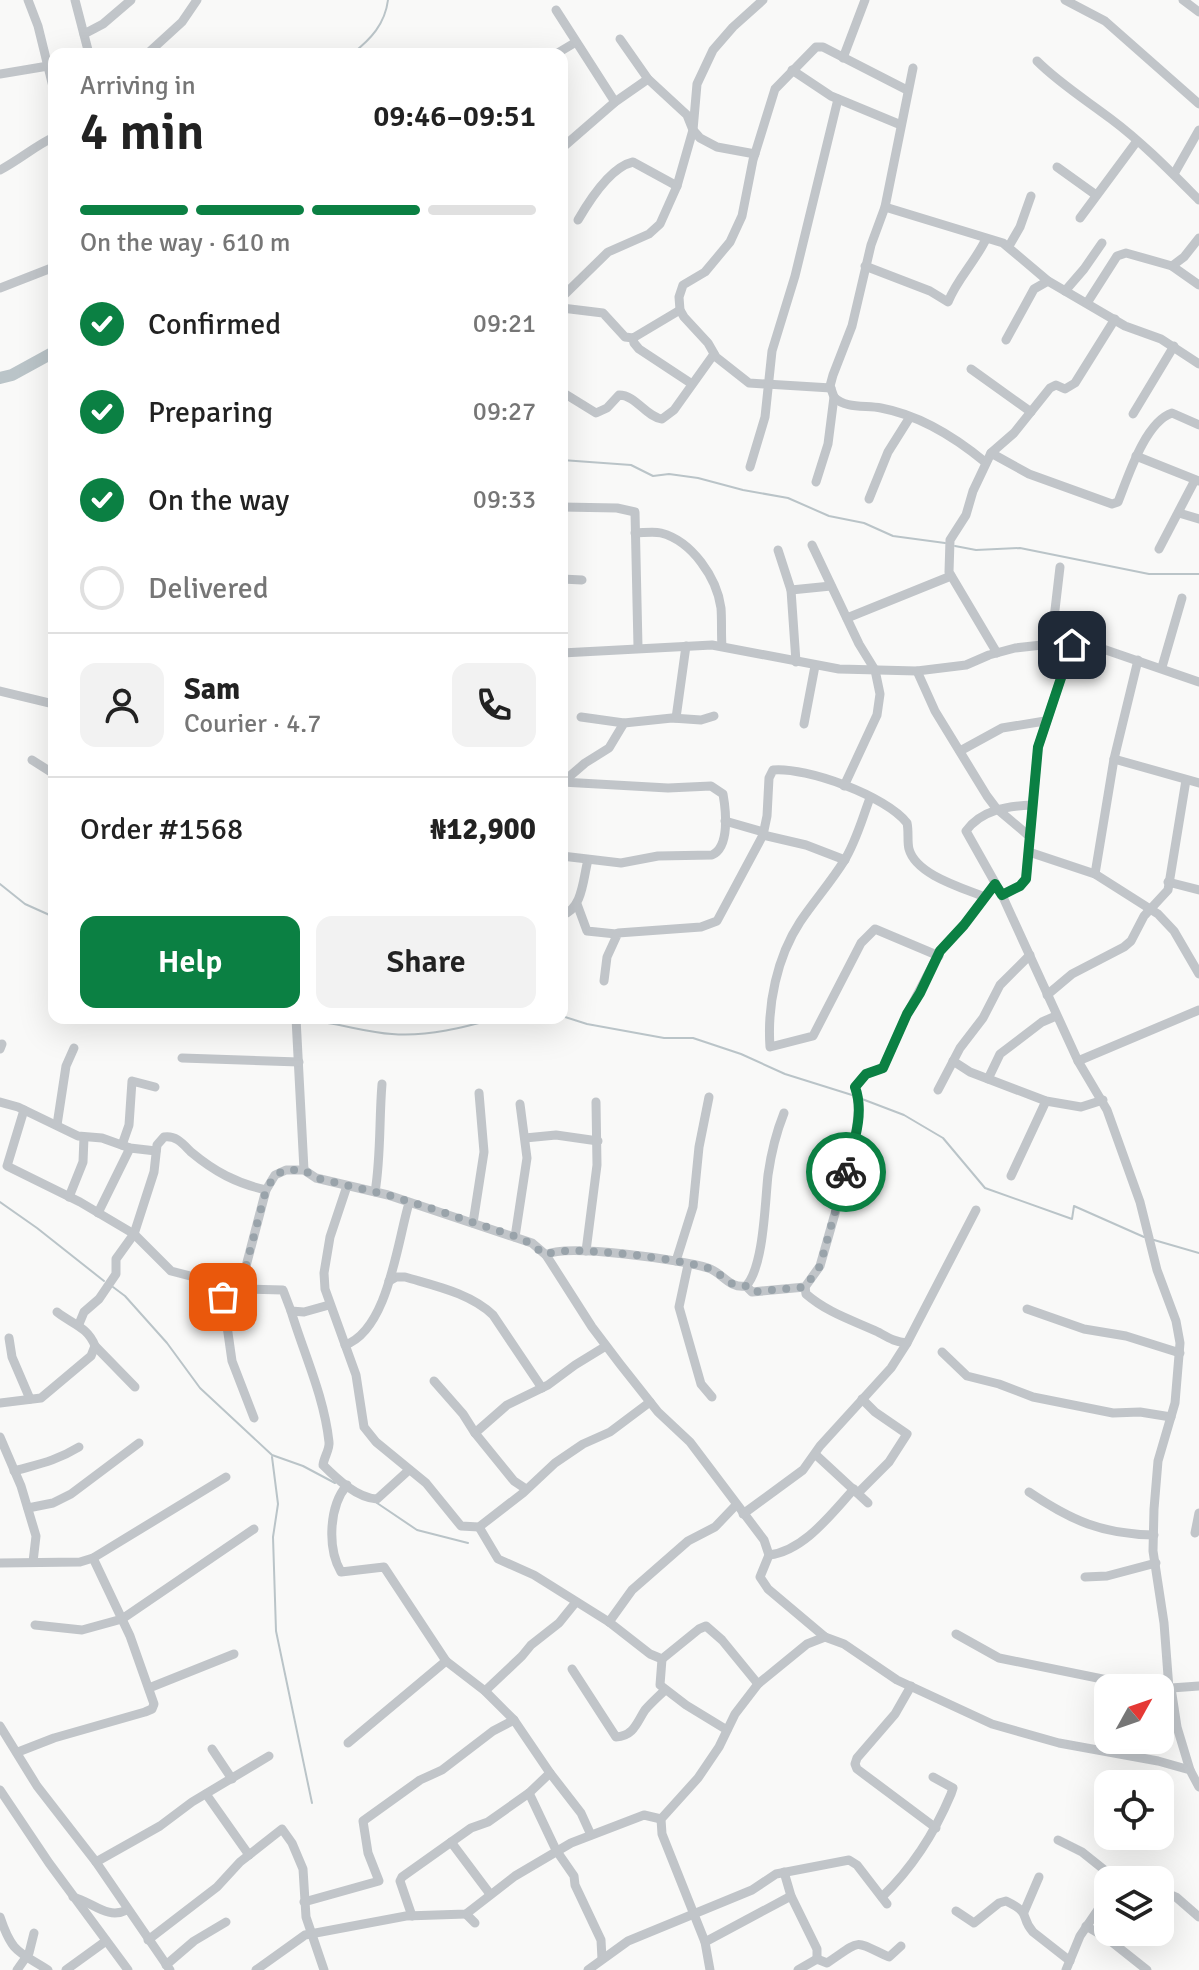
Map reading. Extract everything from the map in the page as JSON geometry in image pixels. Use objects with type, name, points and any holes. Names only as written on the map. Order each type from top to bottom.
[{"type":"street","points":[[0,74],[48,66],[28,0]]},
{"type":"street","points":[[75,0],[88,48]]},
{"type":"street","points":[[84,34],[103,24],[131,0]]},
{"type":"street","points":[[154,48],[182,22],[197,0]]},
{"type":"street","points":[[568,291],[608,252],[656,229],[666,214],[677,186],[693,130],[697,84],[713,50],[763,0]]},
{"type":"street","points":[[843,58],[865,0]]},
{"type":"street","points":[[1065,0],[1105,21],[1199,104]]},
{"type":"street","points":[[1183,0],[1199,12]]},
{"type":"street","points":[[556,10],[615,102]]},
{"type":"street","points":[[620,39],[663,96],[683,110],[700,138],[717,147],[755,154]]},
{"type":"street","points":[[566,48],[576,42]]},
{"type":"street","points":[[907,90],[823,47],[816,47],[775,89],[755,154],[742,216],[730,242],[705,272],[683,285],[679,297],[680,310],[714,354],[749,383],[778,383],[832,392],[844,404],[883,408],[935,428],[988,457],[1112,504],[1118,502],[1136,456],[1162,417],[1172,413],[1199,425]]},
{"type":"street","points":[[1037,61],[1137,141],[1199,200]]},
{"type":"street","points":[[816,482],[828,444],[837,360],[852,326],[865,266],[885,207],[913,68]]},
{"type":"street","points":[[792,70],[838,99],[901,125]]},
{"type":"street","points":[[568,143],[615,102],[648,79]]},
{"type":"street","points":[[750,467],[765,417],[772,351],[795,276],[838,99]]},
{"type":"street","points":[[1174,174],[1199,130]]},
{"type":"street","points":[[0,170],[48,141]]},
{"type":"street","points":[[1080,218],[1137,141]]},
{"type":"street","points":[[578,220],[607,182],[628,162],[665,177],[677,186]]},
{"type":"street","points":[[1057,167],[1096,195]]},
{"type":"street","points":[[1009,246],[1020,227],[1031,196]]},
{"type":"street","points":[[885,207],[1009,246],[1048,281],[1115,319],[1174,346],[1199,363]]},
{"type":"street","points":[[1172,266],[1199,238]]},
{"type":"street","points":[[865,266],[930,291],[948,302],[954,288],[977,259],[986,239]]},
{"type":"street","points":[[1065,291],[1102,243]]},
{"type":"street","points":[[1087,303],[1117,256],[1126,253],[1172,266],[1199,285]]},
{"type":"street","points":[[0,288],[48,269]]},
{"type":"street","points":[[1006,340],[1034,289],[1048,281]]},
{"type":"street","points":[[568,309],[603,313],[625,337],[633,338],[680,310]]},
{"type":"street","points":[[997,653],[951,576],[948,563],[950,540],[966,515],[988,457],[1014,433],[1050,388],[1056,385],[1065,389],[1075,383],[1115,319]]},
{"type":"street","points":[[633,338],[639,349],[692,384]]},
{"type":"street","points":[[1133,414],[1174,346]]},
{"type":"street","points":[[568,396],[596,413],[607,408],[619,395],[627,395],[657,419],[668,417],[714,354]]},
{"type":"street","points":[[971,369],[1031,412]]},
{"type":"street","points":[[869,499],[888,452],[910,417]]},
{"type":"street","points":[[1136,456],[1197,480],[1159,549]]},
{"type":"street","points":[[568,507],[617,508],[635,512],[638,647]]},
{"type":"street","points":[[1179,513],[1199,519]]},
{"type":"street","points":[[635,533],[662,533],[695,555],[708,571],[716,585],[721,610],[722,646]]},
{"type":"street","points":[[812,545],[875,670],[879,705],[844,786]]},
{"type":"street","points":[[778,550],[791,590],[796,662]]},
{"type":"street","points":[[1051,644],[1060,567]]},
{"type":"street","points":[[847,618],[951,576]]},
{"type":"street","points":[[568,579],[582,580]]},
{"type":"street","points":[[791,590],[831,586]]},
{"type":"street","points":[[1162,667],[1182,598]]},
{"type":"street","points":[[568,653],[638,647],[722,646],[815,666],[917,671],[966,665],[997,653],[1051,644],[1103,649],[1199,682]]},
{"type":"street","points":[[1002,895],[1020,886],[1026,879],[1036,755],[1072,645]]},
{"type":"street","points":[[676,718],[686,646]]},
{"type":"street","points":[[1095,874],[1114,759],[1138,660]]},
{"type":"street","points":[[804,724],[815,666]]},
{"type":"street","points":[[917,671],[935,711],[996,808],[1029,836]]},
{"type":"street","points":[[0,691],[48,703]]},
{"type":"street","points":[[581,717],[624,723],[676,718],[701,720],[714,716]]},
{"type":"street","points":[[960,751],[1002,728],[1045,721]]},
{"type":"street","points":[[568,777],[609,748],[624,723]]},
{"type":"street","points":[[1114,759],[1199,783]]},
{"type":"street","points":[[32,760],[48,770]]},
{"type":"street","points":[[577,904],[587,931],[616,934],[710,925],[717,921],[763,834],[769,778],[773,770],[818,777],[893,810],[907,823],[910,854],[924,868],[939,879],[985,897]]},
{"type":"street","points":[[1047,995],[1080,969],[1131,941],[1150,909],[1168,890],[1186,780]]},
{"type":"street","points":[[568,782],[654,787],[711,786],[723,794],[725,821],[723,844],[720,851],[712,855],[658,856],[621,863],[568,857]]},
{"type":"street","points":[[870,798],[854,844],[800,922],[783,954],[775,988],[770,1047],[813,1036],[861,943],[875,929],[939,956]]},
{"type":"street","points":[[1032,805],[996,808],[966,831],[1002,895],[1078,1061],[1103,1100],[1140,1202],[1157,1270],[1176,1321],[1180,1353],[1175,1403],[1158,1461],[1154,1535],[1166,1674]]},
{"type":"street","points":[[725,821],[845,860]]},
{"type":"street","points":[[1029,852],[1095,874],[1158,914],[1174,931],[1199,974]]},
{"type":"street","points":[[568,913],[577,904],[588,860]]},
{"type":"street","points":[[1168,882],[1199,890]]},
{"type":"street","points":[[907,1343],[895,1342],[828,1312],[806,1294],[805,1287],[820,1266],[854,1147],[859,1107],[855,1087],[866,1074],[883,1068],[907,1014],[939,956],[995,884]]},
{"type":"street","points":[[604,981],[607,957],[616,934]]},
{"type":"street","points":[[938,1090],[1000,985],[1030,955]]},
{"type":"street","points":[[1078,1061],[1199,1010]]},
{"type":"street","points":[[988,1079],[1000,1054],[1042,1022],[1056,1016]]},
{"type":"street","points":[[296,1024],[304,1170]]},
{"type":"street","points":[[57,1125],[66,1066],[74,1048]]},
{"type":"street","points":[[182,1058],[299,1062]]},
{"type":"street","points":[[953,1061],[988,1079],[1046,1101],[1081,1107],[1103,1100]]},
{"type":"street","points":[[98,1213],[126,1146],[132,1081],[155,1087]]},
{"type":"street","points":[[375,1192],[382,1084]]},
{"type":"street","points":[[473,1223],[484,1152],[479,1093]]},
{"type":"street","points":[[676,1261],[693,1207],[699,1147],[709,1097]]},
{"type":"street","points":[[1011,1176],[1046,1101]]},
{"type":"street","points":[[0,1102],[84,1137],[102,1138],[156,1151]]},
{"type":"street","points":[[586,1251],[598,1141],[596,1102]]},
{"type":"street","points":[[515,1237],[527,1158],[520,1104]]},
{"type":"street","points":[[24,1110],[7,1166],[134,1234],[171,1271],[240,1289],[284,1290],[299,1340],[312,1366],[330,1445],[323,1465],[347,1485],[369,1498],[377,1499],[409,1470]]},
{"type":"street","points":[[746,1286],[757,1256],[767,1209],[772,1153],[784,1113]]},
{"type":"street","points":[[525,1138],[556,1135],[598,1141]]},
{"type":"street","points":[[79,1324],[84,1312],[97,1302],[111,1282],[117,1271],[116,1259],[134,1234],[154,1172],[156,1151],[164,1137],[171,1136],[213,1171],[228,1179],[266,1190]]},
{"type":"street","points":[[69,1197],[83,1162],[84,1137]]},
{"type":"street","points":[[240,1289],[266,1190],[275,1175],[281,1172],[304,1170],[316,1178],[375,1192],[532,1243],[546,1255],[606,1346],[650,1402],[690,1442],[764,1540],[769,1555],[760,1577],[768,1589],[825,1637],[834,1639],[879,1671],[992,1724],[1034,1737],[1190,1770]]},
{"type":"street","points":[[347,1186],[330,1237],[324,1273],[329,1305],[356,1375],[364,1427],[376,1442],[434,1491],[461,1526],[479,1527],[571,1451],[610,1432],[650,1402]]},
{"type":"street","points":[[345,1345],[368,1330],[384,1300],[409,1203]]},
{"type":"street","points":[[743,1514],[797,1476],[891,1368],[976,1210]]},
{"type":"street","points":[[546,1255],[556,1250],[586,1251],[676,1261],[710,1268],[734,1285],[746,1286],[752,1292],[805,1287]]},
{"type":"street","points":[[688,1265],[679,1307],[701,1384],[712,1397]]},
{"type":"street","points":[[389,1281],[405,1277],[483,1306],[493,1315],[542,1388]]},
{"type":"street","points":[[221,1284],[232,1361],[254,1418]]},
{"type":"street","points":[[291,1311],[304,1312],[329,1305]]},
{"type":"street","points":[[1027,1309],[1084,1329],[1126,1336],[1180,1353]]},
{"type":"street","points":[[57,1312],[79,1324],[95,1346],[135,1387]]},
{"type":"street","points":[[9,1338],[12,1357],[30,1399]]},
{"type":"street","points":[[0,1403],[44,1395],[80,1368],[95,1346]]},
{"type":"street","points":[[475,1433],[507,1405],[542,1388],[606,1346]]},
{"type":"street","points":[[942,1352],[967,1376],[1033,1397],[1113,1413],[1140,1412],[1171,1417]]},
{"type":"street","points":[[434,1381],[514,1481],[526,1489]]},
{"type":"street","points":[[769,1555],[785,1553],[802,1541],[889,1462],[907,1434],[862,1399]]},
{"type":"street","points":[[0,1437],[36,1536],[33,1562]]},
{"type":"street","points":[[28,1508],[53,1503],[71,1494],[139,1443]]},
{"type":"street","points":[[14,1471],[49,1462],[79,1447]]},
{"type":"street","points":[[815,1454],[868,1503]]},
{"type":"street","points":[[0,1563],[80,1562],[93,1558],[226,1477]]},
{"type":"street","points":[[347,1485],[340,1494],[330,1525],[341,1572],[384,1567],[446,1661],[485,1691],[514,1720],[581,1813],[591,1835]]},
{"type":"street","points":[[1029,1492],[1072,1520],[1128,1535],[1154,1535]]},
{"type":"street","points":[[609,1622],[632,1590],[688,1541],[715,1527],[736,1505]]},
{"type":"street","points":[[1195,1533],[1199,1513]]},
{"type":"street","points":[[479,1527],[498,1559],[534,1575],[609,1622],[650,1654],[662,1659]]},
{"type":"street","points":[[35,1625],[82,1630],[122,1619],[254,1529]]},
{"type":"street","points":[[18,1752],[152,1709],[154,1704],[122,1619],[93,1558]]},
{"type":"street","points":[[1085,1577],[1107,1576],[1156,1563]]},
{"type":"street","points":[[485,1691],[531,1645],[559,1623],[576,1602]]},
{"type":"street","points":[[727,1730],[665,1690],[659,1681],[662,1659],[706,1626],[722,1640],[758,1684]]},
{"type":"street","points":[[956,1634],[999,1658],[1094,1677]]},
{"type":"street","points":[[710,1970],[705,1942],[662,1834],[661,1819],[698,1778],[735,1714],[758,1684],[807,1644],[825,1637]]},
{"type":"street","points":[[149,1688],[234,1654]]},
{"type":"street","points":[[348,1743],[446,1661]]},
{"type":"street","points":[[572,1669],[616,1737],[625,1736],[633,1730],[644,1711],[665,1690]]},
{"type":"street","points":[[911,1686],[895,1714],[855,1764],[857,1769],[936,1828]]},
{"type":"street","points":[[1174,1688],[1199,1686]]},
{"type":"street","points":[[1174,1716],[1190,1770],[1199,1787]]},
{"type":"street","points":[[304,1902],[379,1881],[368,1853],[363,1821],[420,1780],[442,1770],[493,1731],[514,1720]]},
{"type":"street","points":[[0,1726],[37,1786],[96,1862],[168,1968],[194,1941],[226,1922]]},
{"type":"street","points":[[212,1749],[232,1779]]},
{"type":"street","points":[[96,1862],[160,1826],[269,1756]]},
{"type":"street","points":[[412,1916],[400,1881],[471,1828],[483,1825],[529,1793],[550,1773]]},
{"type":"street","points":[[588,1970],[639,1935],[694,1916],[784,1872],[849,1860],[857,1865],[885,1900],[936,1828],[953,1788],[933,1777]]},
{"type":"street","points":[[0,1790],[73,1897],[128,1970]]},
{"type":"street","points":[[529,1793],[556,1850],[574,1876],[575,1885],[601,1940],[602,1959]]},
{"type":"street","points":[[206,1794],[249,1855]]},
{"type":"street","points":[[256,1970],[299,1938],[326,1930],[412,1916],[466,1914],[556,1850],[644,1815],[661,1819]]},
{"type":"street","points":[[148,1940],[217,1887],[249,1855],[282,1829],[303,1869],[308,1923],[324,1970]]},
{"type":"street","points":[[1058,1840],[1082,1852],[1100,1866]]},
{"type":"street","points":[[451,1842],[490,1894]]},
{"type":"street","points":[[784,1872],[791,1896],[817,1949],[817,1959]]},
{"type":"street","points":[[1024,1912],[1039,1877]]},
{"type":"street","points":[[705,1942],[791,1896]]},
{"type":"street","points":[[1174,1896],[1199,1917]]},
{"type":"street","points":[[73,1897],[115,1915],[127,1910]]},
{"type":"street","points":[[956,1911],[974,1923],[1003,1900],[1020,1907],[1033,1932],[1068,1965],[1072,1950],[1094,1915]]},
{"type":"street","points":[[466,1914],[475,1923]]},
{"type":"street","points":[[0,1917],[9,1942],[21,1956],[27,1956],[48,1970]]},
{"type":"street","points":[[1086,1926],[1147,1970]]},
{"type":"street","points":[[17,1970],[27,1956],[34,1933]]},
{"type":"street","points":[[66,1970],[106,1941]]},
{"type":"street","points":[[817,1959],[827,1963],[859,1943],[889,1957],[901,1946]]},
{"type":"street","points":[[798,1970],[817,1959]]},
{"type":"waterway","points":[[359,48],[376,30],[388,0]]},
{"type":"waterway","points":[[0,378],[12,375],[48,355]]},
{"type":"waterway","points":[[568,460],[631,465],[653,476],[669,474],[698,478],[788,498],[829,516],[864,523],[893,536],[945,543]]},
{"type":"waterway","points":[[955,546],[976,550],[1020,548],[1149,574],[1199,574]]},
{"type":"waterway","points":[[0,884],[25,904],[48,914]]},
{"type":"waterway","points":[[568,1018],[664,1038],[693,1038],[741,1054],[785,1074],[852,1095]]},
{"type":"waterway","points":[[333,1024],[406,1035],[472,1024]]},
{"type":"waterway","points":[[862,1099],[904,1115],[943,1138],[985,1188],[1072,1219],[1074,1206],[1144,1237]]},
{"type":"waterway","points":[[0,1202],[104,1281]]},
{"type":"waterway","points":[[1154,1240],[1199,1253]]},
{"type":"waterway","points":[[113,1287],[167,1343],[200,1388],[272,1455],[303,1466],[335,1483]]},
{"type":"waterway","points":[[272,1457],[278,1504],[273,1537],[276,1631],[312,1803]]},
{"type":"waterway","points":[[377,1503],[417,1530],[468,1543]]},
{"type":"way so far","points":[[223,1297],[221,1284],[240,1289],[266,1190],[275,1175],[286,1170],[304,1170],[316,1178],[436,1210],[523,1239],[546,1255],[556,1250],[617,1253],[683,1262],[710,1268],[734,1285],[746,1286],[752,1292],[805,1287],[820,1266],[846,1172]]},
{"type":"route","points":[[846,1172],[854,1147],[859,1107],[855,1087],[866,1074],[883,1068],[940,951],[995,884],[1002,895],[1020,886],[1026,879],[1038,747],[1072,645]]}]
